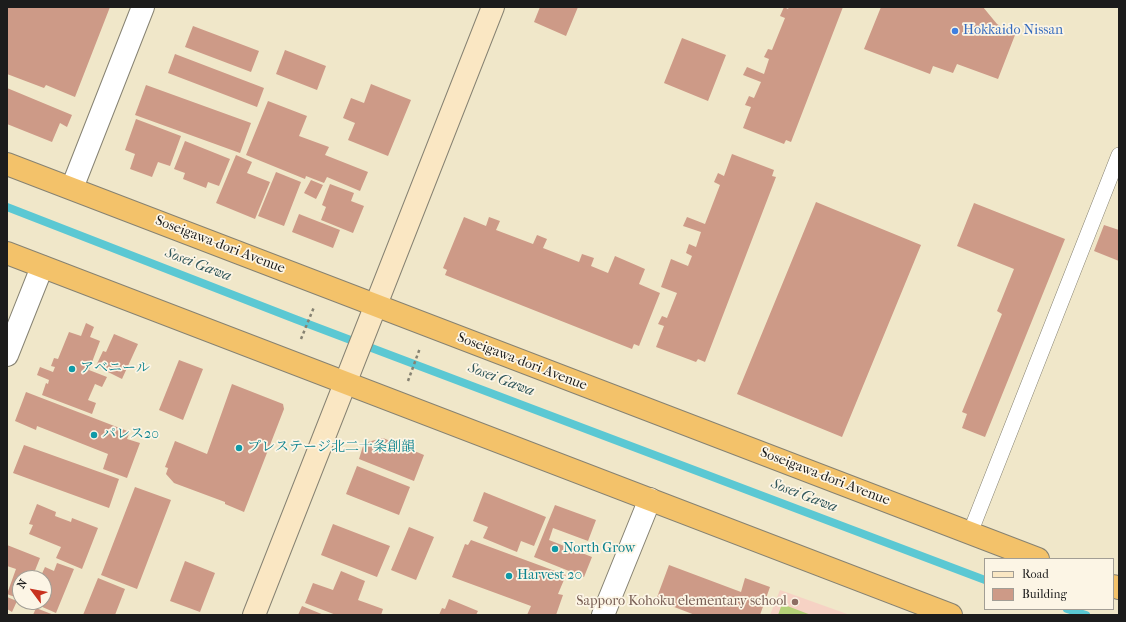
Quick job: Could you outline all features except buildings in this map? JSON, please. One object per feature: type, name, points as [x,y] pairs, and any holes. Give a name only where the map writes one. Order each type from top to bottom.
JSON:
[{"type":"highway","name":"Soseigawa-dori Avenue","points":[[7,164],[72,188],[372,313],[1035,558]]},
{"type":"highway","points":[[7,253],[650,498],[951,615]]},
{"type":"street","points":[[72,188],[143,7]]},
{"type":"street","points":[[254,615],[493,7]]},
{"type":"street","points":[[7,355],[42,267]]},
{"type":"street","points":[[603,615],[650,498]]},
{"type":"lane","points":[[970,533],[1119,155]]},
{"type":"path","points":[[301,340],[314,306]]},
{"type":"path","points":[[408,381],[422,344]]},
{"type":"shaded area","name":"Sapporo Kohoku elementary school","points":[[780,590],[850,615],[770,615]]},
{"type":"green space","points":[[782,604],[811,615],[778,615]]},
{"type":"waterway","name":"Sosei Gawa","points":[[7,207],[295,319],[984,580]]},
{"type":"waterway","name":"Sosei Gawa","points":[[1070,610],[1086,615]]},
{"type":"place","name":"Hokkaido Nissan","points":[[955,31]]},
{"type":"place","name":"アベニール","points":[[72,369]]},
{"type":"place","name":"パレス20","points":[[94,435]]},
{"type":"place","name":"プレステージ北二十条創韻","points":[[239,448]]},
{"type":"place","name":"North Grow","points":[[555,549]]},
{"type":"place","name":"Harvest 20","points":[[509,576]]},
{"type":"place","name":"Sapporo Kohoku elementary school","points":[[795,602]]}]
